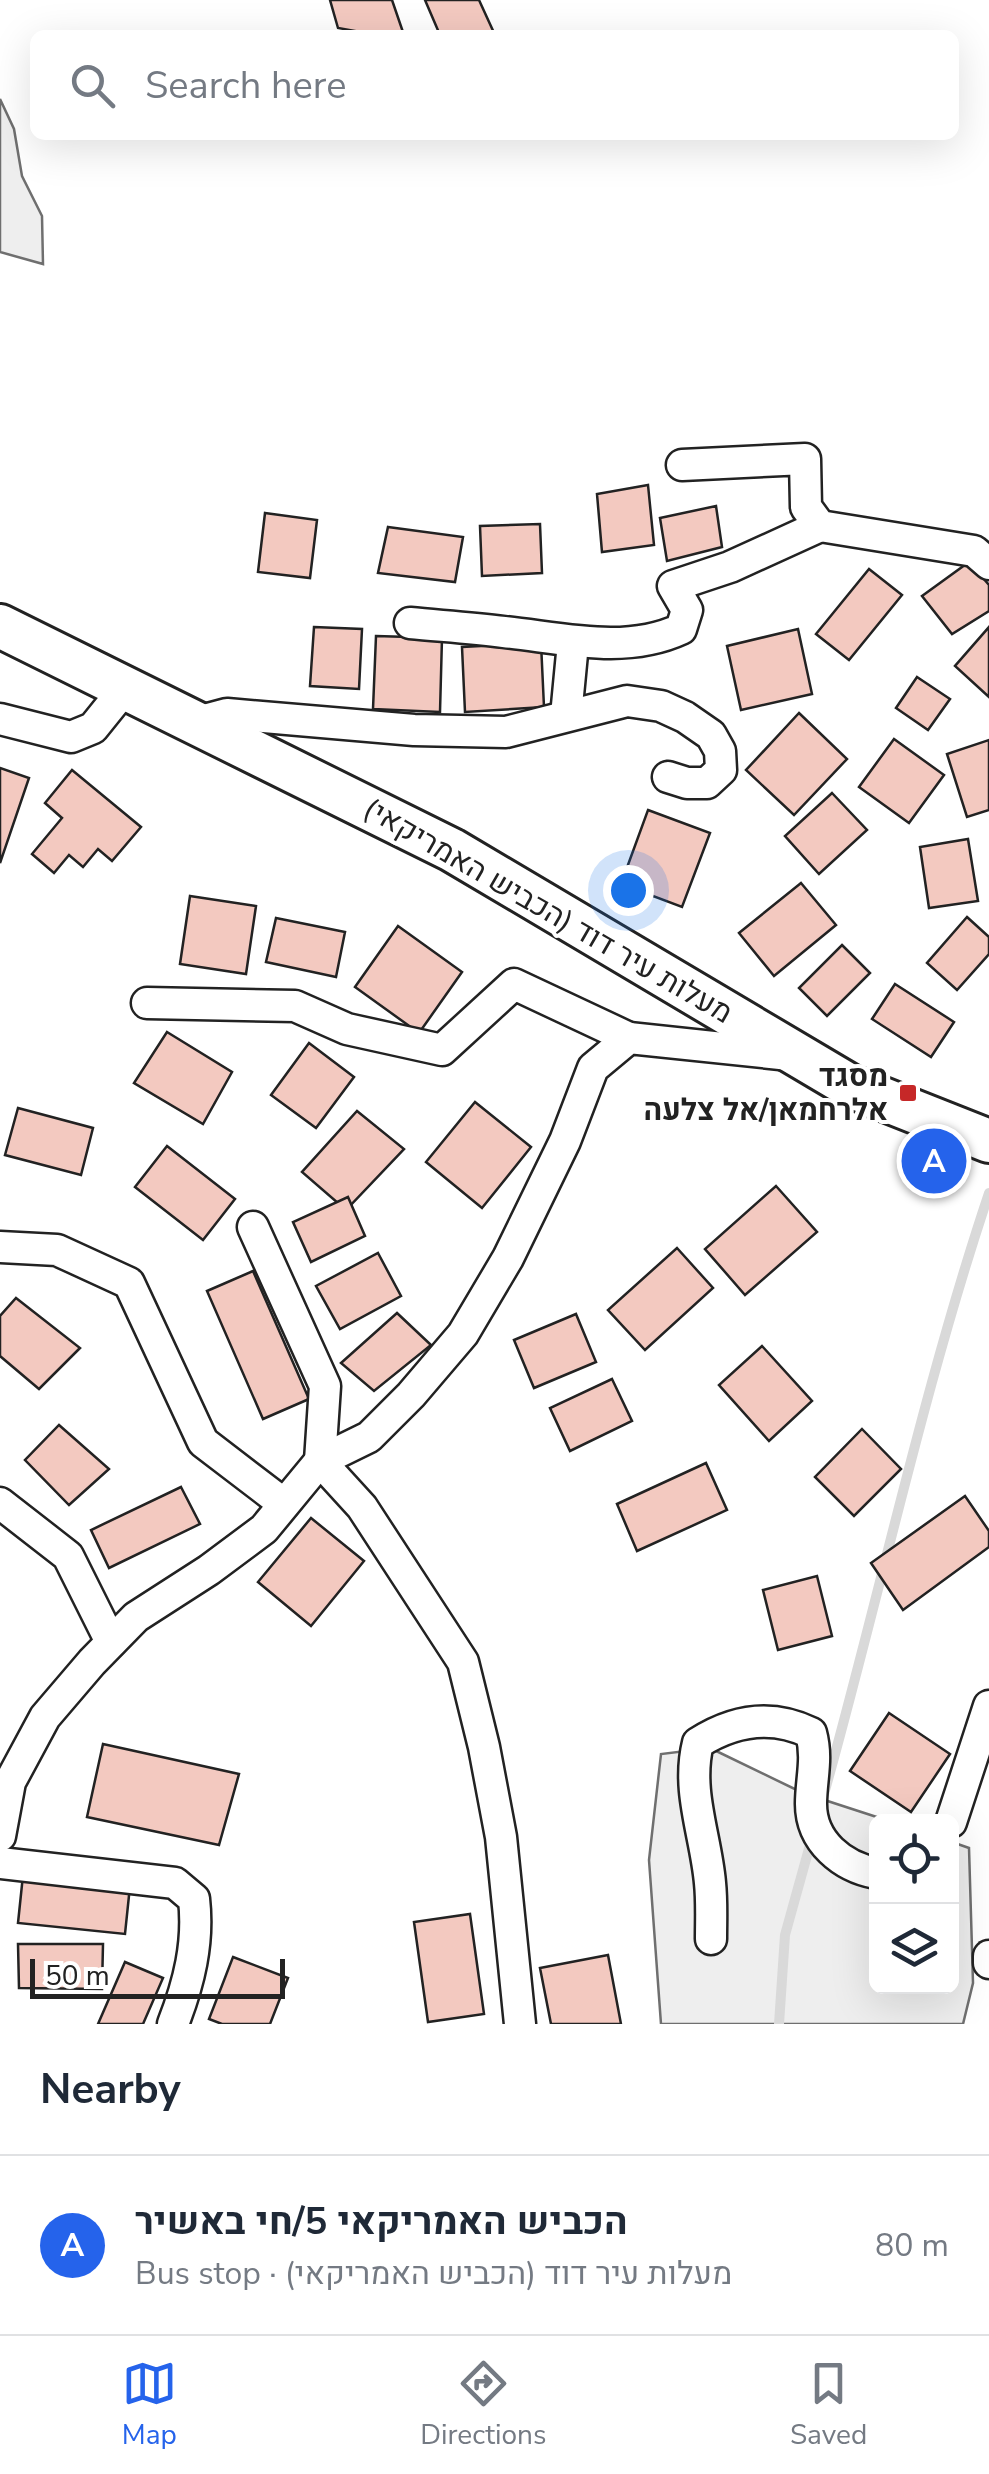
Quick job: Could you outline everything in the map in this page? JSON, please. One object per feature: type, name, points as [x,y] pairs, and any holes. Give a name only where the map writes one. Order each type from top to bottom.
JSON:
[{"type":"main road","name":"מעלות עיר דוד (הכביש האמריקאי)","points":[[0,626],[452,850],[850,1086],[989,1141]]},
{"type":"street","points":[[682,465],[805,460],[806,508],[820,526]]},
{"type":"street","points":[[410,623],[573,643],[630,642],[667,636],[682,628],[687,610],[672,586],[730,567],[820,526],[974,551],[989,564]]},
{"type":"street","points":[[566,716],[573,643]]},
{"type":"street","points":[[0,719],[71,737],[93,728],[126,687]]},
{"type":"street","points":[[197,722],[228,714],[414,730],[506,732],[627,700],[660,706],[686,717],[711,735],[720,751],[721,770],[707,783],[687,783],[668,777]]},
{"type":"street","points":[[147,1003],[295,1006],[347,1029],[442,1050],[514,984],[628,1038],[795,1056]]},
{"type":"street","points":[[0,1836],[10,1782],[9,1764],[111,1642],[136,1617],[264,1529],[320,1461],[369,1437],[411,1396],[464,1334],[508,1258],[565,1140],[593,1068],[628,1038]]},
{"type":"street","points":[[253,1228],[324,1386],[320,1461],[362,1507],[463,1662],[501,1838],[520,2024]]},
{"type":"street","points":[[0,1247],[58,1250],[129,1283],[204,1442],[284,1504]]},
{"type":"street","points":[[0,1503],[68,1556],[111,1642]]},
{"type":"street","points":[[954,1814],[989,1706]]},
{"type":"street","points":[[711,1939],[710,1882],[696,1806],[693,1763],[698,1743],[718,1730],[757,1722],[788,1722],[811,1734],[817,1754],[811,1809],[825,1845],[840,1861],[869,1871]]},
{"type":"street","points":[[0,1863],[175,1883],[194,1898],[194,1960],[173,2024]]},
{"type":"shaded area","points":[[0,99],[14,129],[22,176],[42,216],[43,264],[0,252]]},
{"type":"shaded area","points":[[710,1748],[803,1793],[869,1814],[869,1994],[959,1994],[959,1844],[969,1848],[973,1983],[963,2024],[661,2024],[649,1860],[661,1754]]},
{"type":"building","points":[[330,0],[392,0],[402,30],[349,30],[338,28]]},
{"type":"building","points":[[425,0],[479,0],[493,30],[438,30]]},
{"type":"building","points":[[648,485],[654,545],[602,552],[597,494]]},
{"type":"building","points":[[716,506],[722,547],[667,561],[660,518]]},
{"type":"building","points":[[265,513],[317,520],[310,578],[258,572]]},
{"type":"building","points":[[540,524],[542,573],[482,576],[480,526]]},
{"type":"building","points":[[388,527],[463,537],[455,582],[378,573]]},
{"type":"building","points":[[969,562],[989,585],[989,611],[952,634],[922,596]]},
{"type":"building","points":[[869,569],[902,595],[849,660],[816,634]]},
{"type":"building","points":[[314,627],[362,629],[359,689],[310,686]]},
{"type":"building","points":[[989,627],[989,697],[955,666]]},
{"type":"building","points":[[798,629],[812,694],[741,710],[727,646]]},
{"type":"building","points":[[376,636],[442,638],[440,712],[373,709]]},
{"type":"building","points":[[541,643],[544,707],[465,712],[462,647]]},
{"type":"building","points":[[917,677],[950,699],[928,730],[896,708]]},
{"type":"building","points":[[799,713],[847,759],[794,815],[746,770]]},
{"type":"building","points":[[894,739],[944,775],[909,823],[859,787]]},
{"type":"building","points":[[989,740],[989,810],[967,817],[947,754]]},
{"type":"building","points":[[0,768],[29,778],[0,863]]},
{"type":"building","points":[[72,770],[141,827],[112,861],[98,849],[83,867],[69,855],[54,873],[32,854],[62,818],[45,803]]},
{"type":"building","points":[[832,793],[867,830],[819,874],[785,836]]},
{"type":"building","points":[[648,810],[710,833],[682,907],[621,884]]},
{"type":"building","points":[[968,839],[978,901],[929,908],[920,847]]},
{"type":"building","points":[[801,883],[836,925],[774,976],[739,933]]},
{"type":"building","points":[[190,896],[256,906],[246,974],[180,964]]},
{"type":"building","points":[[967,917],[989,937],[989,954],[957,990],[927,963]]},
{"type":"building","points":[[276,918],[345,932],[336,977],[266,962]]},
{"type":"building","points":[[398,926],[462,972],[419,1033],[355,987]]},
{"type":"building","points":[[842,945],[870,973],[827,1016],[799,988]]},
{"type":"building","points":[[895,984],[954,1022],[931,1057],[872,1019]]},
{"type":"building","points":[[167,1032],[232,1072],[203,1124],[134,1083]]},
{"type":"building","points":[[309,1043],[354,1077],[316,1128],[271,1095]]},
{"type":"building","points":[[475,1102],[531,1147],[482,1208],[426,1162]]},
{"type":"building","points":[[18,1108],[93,1128],[81,1175],[5,1155]]},
{"type":"building","points":[[357,1111],[404,1149],[346,1210],[302,1172]]},
{"type":"building","points":[[167,1146],[235,1199],[203,1240],[135,1187]]},
{"type":"building","points":[[776,1186],[817,1232],[745,1295],[705,1249]]},
{"type":"building","points":[[348,1197],[365,1236],[311,1262],[293,1222]]},
{"type":"building","points":[[677,1248],[713,1288],[645,1350],[608,1310]]},
{"type":"building","points":[[378,1253],[401,1296],[340,1329],[316,1286]]},
{"type":"building","points":[[253,1271],[309,1399],[263,1419],[207,1291]]},
{"type":"building","points":[[16,1298],[80,1348],[39,1389],[0,1356],[0,1316]]},
{"type":"building","points":[[397,1313],[431,1345],[374,1391],[341,1363]]},
{"type":"building","points":[[576,1314],[596,1362],[534,1388],[514,1340]]},
{"type":"building","points":[[762,1346],[812,1401],[769,1441],[719,1385]]},
{"type":"building","points":[[612,1379],[632,1421],[570,1451],[550,1408]]},
{"type":"building","points":[[59,1425],[109,1469],[69,1505],[25,1460]]},
{"type":"building","points":[[862,1429],[901,1469],[854,1516],[815,1477]]},
{"type":"building","points":[[706,1463],[727,1510],[637,1551],[617,1504]]},
{"type":"building","points":[[181,1487],[200,1524],[109,1568],[91,1530]]},
{"type":"building","points":[[965,1496],[989,1531],[989,1547],[903,1610],[871,1563]]},
{"type":"building","points":[[311,1518],[364,1561],[311,1626],[258,1582]]},
{"type":"building","points":[[817,1576],[832,1636],[778,1650],[763,1590]]},
{"type":"building","points":[[889,1713],[950,1754],[911,1812],[850,1771]]},
{"type":"building","points":[[103,1744],[239,1774],[219,1845],[87,1817]]},
{"type":"building","points":[[23,1875],[130,1886],[125,1934],[18,1923]]},
{"type":"building","points":[[470,1914],[484,2014],[428,2022],[414,1922]]},
{"type":"building","points":[[18,1944],[103,1944],[102,1989],[19,1988]]},
{"type":"building","points":[[608,1955],[621,2024],[551,2024],[540,1968]]},
{"type":"building","points":[[233,1957],[288,1978],[270,2024],[222,2024],[209,2019]]},
{"type":"building","points":[[125,1962],[163,1978],[143,2024],[98,2024]]},
{"type":"waterway","points":[[824,1794],[923,1417],[989,1193]]},
{"type":"waterway","points":[[779,2024],[785,1935],[813,1834]]},
{"type":"place","name":"מסגד אלרחמאן/אל צלעה","points":[[908,1093]]},
{"type":"place","name":"הכביש האמריקאי 5/חי באשיר","points":[[934,1161]]}]
